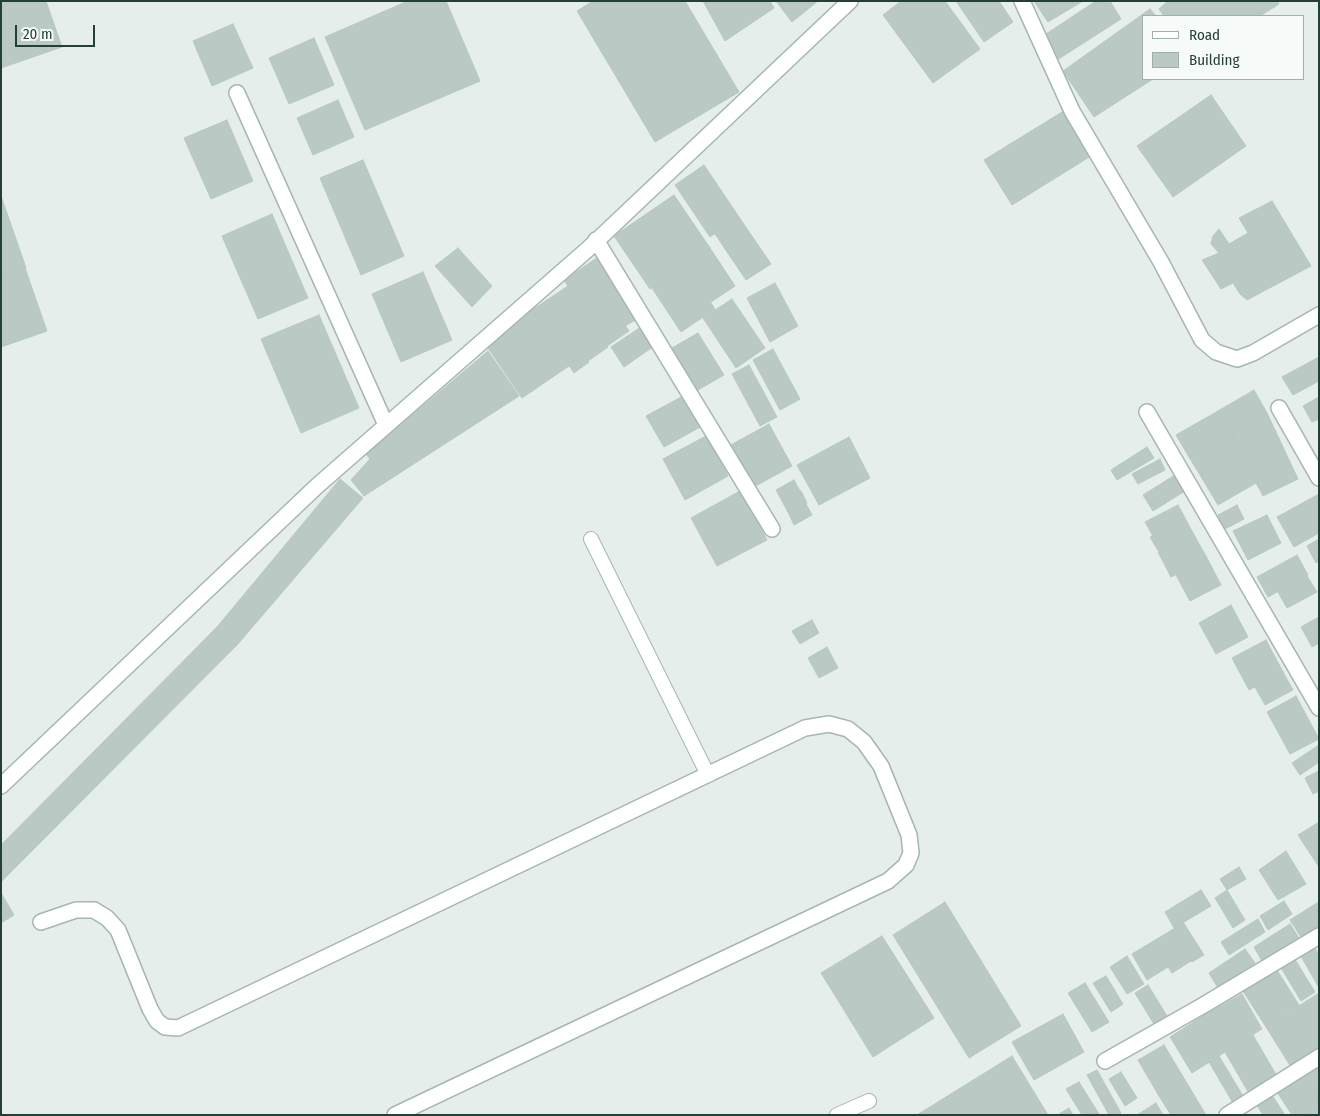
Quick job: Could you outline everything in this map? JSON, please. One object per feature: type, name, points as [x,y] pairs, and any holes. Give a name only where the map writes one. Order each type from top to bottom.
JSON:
[{"type":"street","points":[[1,786],[317,486],[596,240],[850,1]]},
{"type":"street","points":[[1022,1],[1072,110],[1161,262],[1202,340],[1216,352],[1237,359],[1252,353],[1319,315]]},
{"type":"street","points":[[237,93],[386,425]]},
{"type":"street","points":[[596,240],[772,529]]},
{"type":"street","points":[[1279,408],[1319,478]]},
{"type":"street","points":[[1147,412],[1319,708]]},
{"type":"street","points":[[41,922],[76,910],[94,910],[107,918],[118,930],[150,1009],[157,1021],[165,1027],[178,1028],[805,728],[829,724],[848,729],[864,742],[881,766],[909,835],[911,853],[906,865],[888,880],[395,1115]]},
{"type":"street","points":[[1105,1061],[1319,936]]},
{"type":"street","points":[[1227,1115],[1319,1057]]},
{"type":"lane","points":[[592,539],[708,775]]},
{"type":"lane","points":[[837,1115],[869,1101]]},
{"type":"building","points":[[1,1],[46,1],[62,47],[1,68]]},
{"type":"building","points":[[408,1],[446,1],[480,81],[365,130],[325,37]]},
{"type":"building","points":[[593,1],[685,1],[739,92],[655,142],[577,11]]},
{"type":"building","points":[[703,1],[770,1],[774,8],[725,41]]},
{"type":"building","points":[[776,1],[818,1],[792,22]]},
{"type":"building","points":[[901,1],[945,1],[980,49],[933,83],[883,15]]},
{"type":"building","points":[[956,1],[999,1],[1013,22],[984,42]]},
{"type":"building","points":[[1034,1],[1083,1],[1048,22]]},
{"type":"building","points":[[1096,1],[1110,1],[1121,19],[1057,60],[1043,36]]},
{"type":"building","points":[[1168,1],[1277,1],[1279,4],[1262,15],[1163,15],[1159,9]]},
{"type":"building","points":[[1150,9],[1155,15],[1142,15],[1142,80],[1151,80],[1094,117],[1063,71]]},
{"type":"building","points":[[233,24],[253,68],[212,86],[193,41]]},
{"type":"building","points":[[314,38],[334,85],[289,104],[269,58]]},
{"type":"building","points":[[1211,95],[1246,146],[1173,197],[1137,146]]},
{"type":"building","points":[[338,100],[354,137],[313,155],[297,118]]},
{"type":"building","points":[[1067,109],[1094,154],[1012,205],[984,160]]},
{"type":"building","points":[[227,120],[253,181],[211,199],[184,138]]},
{"type":"building","points":[[363,160],[404,256],[361,275],[320,178]]},
{"type":"building","points":[[704,165],[739,217],[710,237],[675,185]]},
{"type":"building","points":[[674,195],[710,248],[650,289],[614,236]]},
{"type":"building","points":[[1,196],[26,268],[1,276]]},
{"type":"building","points":[[1272,201],[1311,266],[1247,300],[1240,294],[1233,283],[1221,289],[1202,260],[1219,253],[1211,244],[1213,236],[1219,229],[1229,244],[1248,233],[1239,218]]},
{"type":"building","points":[[272,214],[308,298],[258,319],[222,236]]},
{"type":"building","points":[[739,217],[771,264],[746,280],[715,234]]},
{"type":"building","points":[[458,248],[492,286],[472,307],[435,266]]},
{"type":"building","points":[[710,248],[735,286],[711,302],[686,265]]},
{"type":"building","points":[[601,255],[639,318],[625,326],[585,266]]},
{"type":"building","points":[[686,265],[715,309],[681,332],[652,288]]},
{"type":"building","points":[[585,266],[629,331],[607,346],[564,280]]},
{"type":"building","points":[[25,268],[47,331],[1,347],[1,276]]},
{"type":"building","points":[[423,272],[452,340],[401,362],[372,294]]},
{"type":"building","points":[[775,283],[798,326],[770,342],[747,298]]},
{"type":"building","points":[[568,286],[608,347],[588,361],[547,300]]},
{"type":"building","points":[[732,299],[765,348],[736,368],[703,318]]},
{"type":"building","points":[[547,300],[589,362],[574,373],[532,310]]},
{"type":"building","points":[[532,310],[569,366],[522,398],[484,342]]},
{"type":"building","points":[[319,315],[359,408],[301,433],[261,339]]},
{"type":"building","points":[[644,325],[657,344],[624,367],[611,347]]},
{"type":"building","points":[[698,333],[724,375],[698,390],[672,348]]},
{"type":"building","points":[[773,349],[800,399],[780,410],[753,360]]},
{"type":"building","points":[[488,351],[519,396],[364,496],[351,480],[370,459],[366,454]]},
{"type":"building","points":[[1319,357],[1319,381],[1293,395],[1282,377]]},
{"type":"building","points":[[749,365],[777,417],[760,426],[732,374]]},
{"type":"building","points":[[1254,390],[1267,413],[1231,434],[1218,411]]},
{"type":"building","points":[[685,395],[702,426],[664,447],[646,416]]},
{"type":"building","points":[[1319,397],[1319,419],[1312,422],[1303,406]]},
{"type":"building","points":[[1218,411],[1231,434],[1189,457],[1176,435]]},
{"type":"building","points":[[1267,413],[1276,432],[1239,450],[1231,434]]},
{"type":"building","points":[[769,424],[792,466],[752,488],[729,446]]},
{"type":"building","points":[[1276,432],[1282,445],[1245,462],[1239,450]]},
{"type":"building","points":[[1231,434],[1239,450],[1200,475],[1189,457]]},
{"type":"building","points":[[706,436],[728,476],[685,500],[663,459]]},
{"type":"building","points":[[849,437],[870,478],[819,505],[797,465]]},
{"type":"building","points":[[1282,445],[1298,479],[1263,496],[1245,462]]},
{"type":"building","points":[[1147,447],[1154,458],[1117,480],[1111,470]]},
{"type":"building","points":[[1239,450],[1256,483],[1218,505],[1200,475]]},
{"type":"building","points":[[1160,459],[1165,470],[1138,484],[1132,474]]},
{"type":"building","points":[[1175,475],[1185,491],[1153,511],[1143,495]]},
{"type":"building","points":[[340,479],[363,498],[237,645],[2,881],[1,845],[217,627]]},
{"type":"building","points":[[794,480],[800,491],[782,501],[776,490]]},
{"type":"building","points":[[740,491],[767,540],[717,566],[691,518]]},
{"type":"building","points":[[801,491],[807,503],[789,514],[782,501]]},
{"type":"building","points":[[1319,494],[1319,533],[1294,547],[1277,517]]},
{"type":"building","points":[[806,504],[812,515],[794,525],[789,514]]},
{"type":"building","points":[[1178,505],[1185,518],[1153,536],[1145,522]]},
{"type":"building","points":[[1237,505],[1244,519],[1225,529],[1218,515]]},
{"type":"building","points":[[1267,515],[1281,543],[1248,560],[1233,531]]},
{"type":"building","points":[[1185,518],[1193,533],[1159,552],[1150,537]]},
{"type":"building","points":[[1193,533],[1207,558],[1171,577],[1158,552]]},
{"type":"building","points":[[1319,539],[1319,561],[1316,563],[1307,546]]},
{"type":"building","points":[[1297,555],[1308,575],[1268,597],[1257,577]]},
{"type":"building","points":[[1207,558],[1221,585],[1190,601],[1176,575]]},
{"type":"building","points":[[1307,576],[1317,592],[1287,608],[1278,592]]},
{"type":"building","points":[[1231,605],[1248,637],[1216,654],[1199,623]]},
{"type":"building","points":[[1319,617],[1319,643],[1312,647],[1301,627]]},
{"type":"building","points":[[812,620],[819,633],[800,644],[792,631]]},
{"type":"building","points":[[1266,640],[1283,672],[1249,690],[1232,658]]},
{"type":"building","points":[[827,647],[838,668],[819,678],[808,658]]},
{"type":"building","points":[[1283,672],[1293,690],[1265,705],[1255,687]]},
{"type":"building","points":[[1296,696],[1319,739],[1290,754],[1267,712]]},
{"type":"building","points":[[1319,745],[1319,762],[1300,775],[1292,763]]},
{"type":"building","points":[[1319,771],[1319,791],[1313,794],[1305,778]]},
{"type":"building","points":[[1319,822],[1319,867],[1298,835]]},
{"type":"building","points":[[1286,851],[1306,884],[1278,900],[1259,870]]},
{"type":"building","points":[[1239,867],[1246,879],[1227,890],[1220,879]]},
{"type":"building","points":[[1201,890],[1211,906],[1174,928],[1165,912]]},
{"type":"building","points":[[1227,890],[1245,920],[1233,928],[1215,898]]},
{"type":"building","points":[[1,893],[14,915],[1,923]]},
{"type":"building","points":[[1284,901],[1292,914],[1268,930],[1260,916]]},
{"type":"building","points":[[945,902],[1021,1026],[969,1058],[893,935]]},
{"type":"building","points":[[1317,903],[1319,906],[1319,926],[1301,937],[1290,920]]},
{"type":"building","points":[[1258,919],[1265,932],[1229,955],[1221,942]]},
{"type":"building","points":[[1183,922],[1204,955],[1192,962],[1172,930]]},
{"type":"building","points":[[1290,924],[1299,938],[1262,961],[1254,947]]},
{"type":"building","points":[[1172,930],[1191,961],[1172,973],[1152,942]]},
{"type":"building","points":[[882,936],[934,1018],[873,1057],[821,973]]},
{"type":"building","points":[[1152,942],[1168,967],[1147,980],[1132,954]]},
{"type":"building","points":[[1312,943],[1319,955],[1318,986],[1298,951]]},
{"type":"building","points":[[1245,949],[1255,963],[1218,988],[1209,973]]},
{"type":"building","points":[[1127,956],[1144,984],[1127,994],[1110,967]]},
{"type":"building","points":[[1294,958],[1315,992],[1301,1001],[1280,966]]},
{"type":"building","points":[[1275,967],[1299,1005],[1280,1017],[1255,979]]},
{"type":"building","points":[[1106,976],[1123,1004],[1111,1012],[1093,983]]},
{"type":"building","points":[[1255,979],[1280,1017],[1266,1027],[1241,988]]},
{"type":"building","points":[[1085,983],[1109,1022],[1092,1032],[1068,993]]},
{"type":"building","points":[[1148,985],[1170,1021],[1157,1029],[1135,993]]},
{"type":"building","points":[[1319,993],[1319,1054],[1293,1070],[1266,1027]]},
{"type":"building","points":[[1242,994],[1262,1029],[1225,1052],[1203,1016]]},
{"type":"building","points":[[1063,1014],[1084,1052],[1034,1080],[1012,1042]]},
{"type":"building","points":[[1203,1016],[1225,1052],[1192,1073],[1170,1037]]},
{"type":"building","points":[[1253,1035],[1278,1078],[1263,1087],[1237,1044]]},
{"type":"building","points":[[1237,1044],[1263,1087],[1250,1095],[1225,1052]]},
{"type":"building","points":[[1164,1045],[1185,1080],[1159,1096],[1138,1060]]},
{"type":"building","points":[[1012,1056],[1048,1115],[917,1115]]},
{"type":"building","points":[[1219,1056],[1243,1096],[1233,1103],[1209,1062]]},
{"type":"building","points":[[1319,1063],[1319,1101],[1302,1074]]},
{"type":"building","points":[[1097,1070],[1121,1113],[1119,1115],[1109,1115],[1087,1075]]},
{"type":"building","points":[[1121,1072],[1137,1098],[1125,1106],[1109,1079]]},
{"type":"building","points":[[1302,1074],[1319,1101],[1319,1115],[1307,1115],[1287,1083]]},
{"type":"building","points":[[1185,1080],[1206,1115],[1171,1115],[1159,1096]]},
{"type":"building","points":[[1079,1082],[1099,1114],[1082,1115],[1066,1089]]},
{"type":"building","points":[[1288,1085],[1307,1115],[1292,1115],[1277,1092]]},
{"type":"building","points":[[1270,1092],[1285,1115],[1263,1115],[1255,1102]]},
{"type":"building","points":[[1156,1103],[1163,1115],[1137,1115]]},
{"type":"building","points":[[1069,1108],[1073,1115],[1059,1114]]}]
